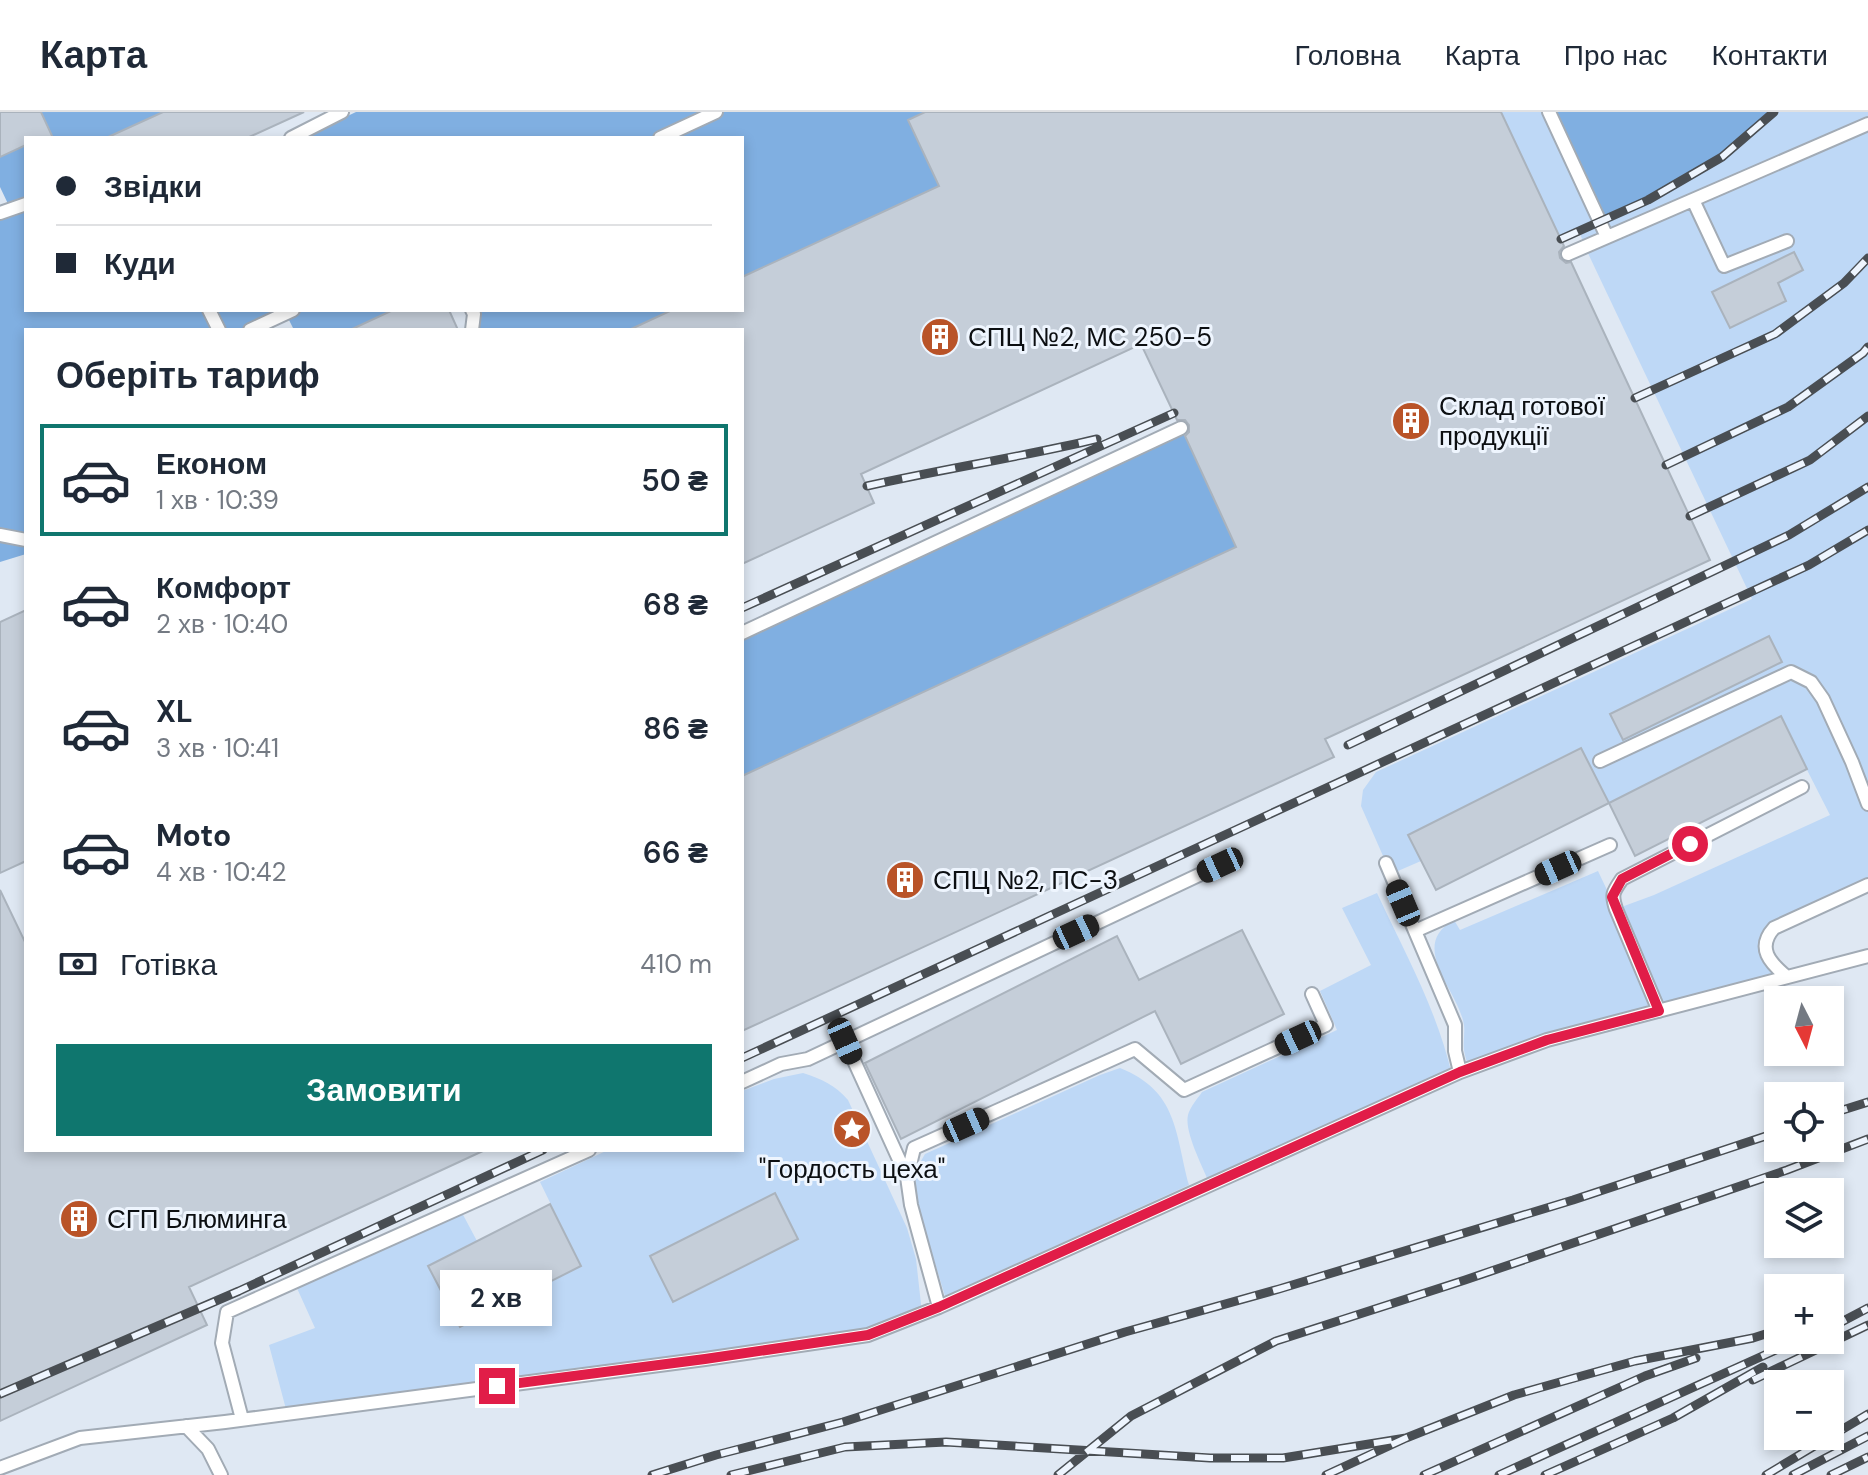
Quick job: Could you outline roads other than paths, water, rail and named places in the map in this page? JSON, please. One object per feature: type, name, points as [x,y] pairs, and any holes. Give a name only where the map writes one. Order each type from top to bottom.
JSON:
[{"type":"lane","points":[[295,136],[342,112]]},
{"type":"lane","points":[[664,136],[716,112]]},
{"type":"lane","points":[[1549,112],[1607,237]]},
{"type":"lane","points":[[1568,254],[1868,124]]},
{"type":"lane","points":[[1693,200],[1724,266],[1787,241]]},
{"type":"lane","points":[[0,213],[24,204]]},
{"type":"lane","points":[[254,328],[289,312]]},
{"type":"lane","points":[[744,632],[1181,428]]},
{"type":"lane","points":[[0,535],[24,540]]},
{"type":"lane","points":[[1600,761],[1791,672],[1811,682],[1823,699],[1868,804]]},
{"type":"lane","points":[[1659,1011],[1616,909],[1612,897],[1614,891],[1622,879],[1802,787]]},
{"type":"lane","points":[[1415,931],[1610,845]]},
{"type":"lane","points":[[1386,863],[1455,1025],[1455,1051],[1460,1072]]},
{"type":"lane","points":[[744,1081],[781,1064],[808,1059],[1220,865]]},
{"type":"lane","points":[[1787,977],[1770,962],[1766,952],[1767,936],[1774,928],[1868,885]]},
{"type":"lane","points":[[0,1468],[80,1438],[705,1359],[868,1335],[939,1307],[1460,1072],[1547,1040],[1868,956]]},
{"type":"lane","points":[[907,1177],[914,1148],[1135,1049],[1184,1090],[1199,1084],[1326,1025],[1312,994]]},
{"type":"lane","points":[[845,1041],[907,1177],[911,1205],[939,1307]]},
{"type":"lane","points":[[242,1419],[222,1343],[227,1312],[585,1152]]},
{"type":"lane","points":[[186,1426],[208,1449],[221,1475]]},
{"type":"railway","points":[[1561,239],[1648,200],[1722,157],[1774,112]]},
{"type":"railway","points":[[1635,398],[1775,334],[1844,283],[1868,258]]},
{"type":"railway","points":[[1666,465],[1788,407],[1868,347]]},
{"type":"railway","points":[[744,607],[1174,413]]},
{"type":"railway","points":[[1690,516],[1810,460],[1868,416]]},
{"type":"railway","points":[[867,486],[1097,439]]},
{"type":"railway","points":[[1348,745],[1789,535],[1868,487]]},
{"type":"railway","points":[[744,1057],[1809,565],[1868,530]]},
{"type":"railway","points":[[1844,1110],[1868,1102]]},
{"type":"railway","points":[[652,1475],[843,1422],[1125,1332],[1573,1200],[1764,1137]]},
{"type":"railway","points":[[1058,1475],[1131,1416],[1276,1341],[1465,1280],[1787,1170],[1868,1139]]},
{"type":"railway","points":[[0,1394],[239,1291],[539,1152]]},
{"type":"railway","points":[[1844,1321],[1868,1308]]},
{"type":"railway","points":[[1753,1380],[1868,1325]]},
{"type":"railway","points":[[1326,1475],[1406,1438],[1514,1395],[1635,1361],[1764,1334]]},
{"type":"railway","points":[[1499,1475],[1767,1354]]},
{"type":"railway","points":[[1424,1475],[1645,1376],[1696,1358]]},
{"type":"railway","points":[[1545,1475],[1673,1418],[1763,1367]]},
{"type":"railway","points":[[1766,1475],[1868,1414]]},
{"type":"railway","points":[[1793,1475],[1868,1436]]},
{"type":"railway","points":[[731,1475],[845,1447],[946,1442],[1210,1458],[1283,1458],[1406,1438]]},
{"type":"railway","points":[[1831,1475],[1868,1457]]},
{"type":"place","name":"СПЦ №2, МС 250-5","points":[[940,337]]},
{"type":"place","name":"Склад готової продукції","points":[[1411,421]]},
{"type":"place","name":"СПЦ №2, ПС-3","points":[[905,880]]},
{"type":"place","name":"\"Гордость цеха\"","points":[[852,1129]]},
{"type":"place","name":"СГП Блюминга","points":[[79,1219]]}]
